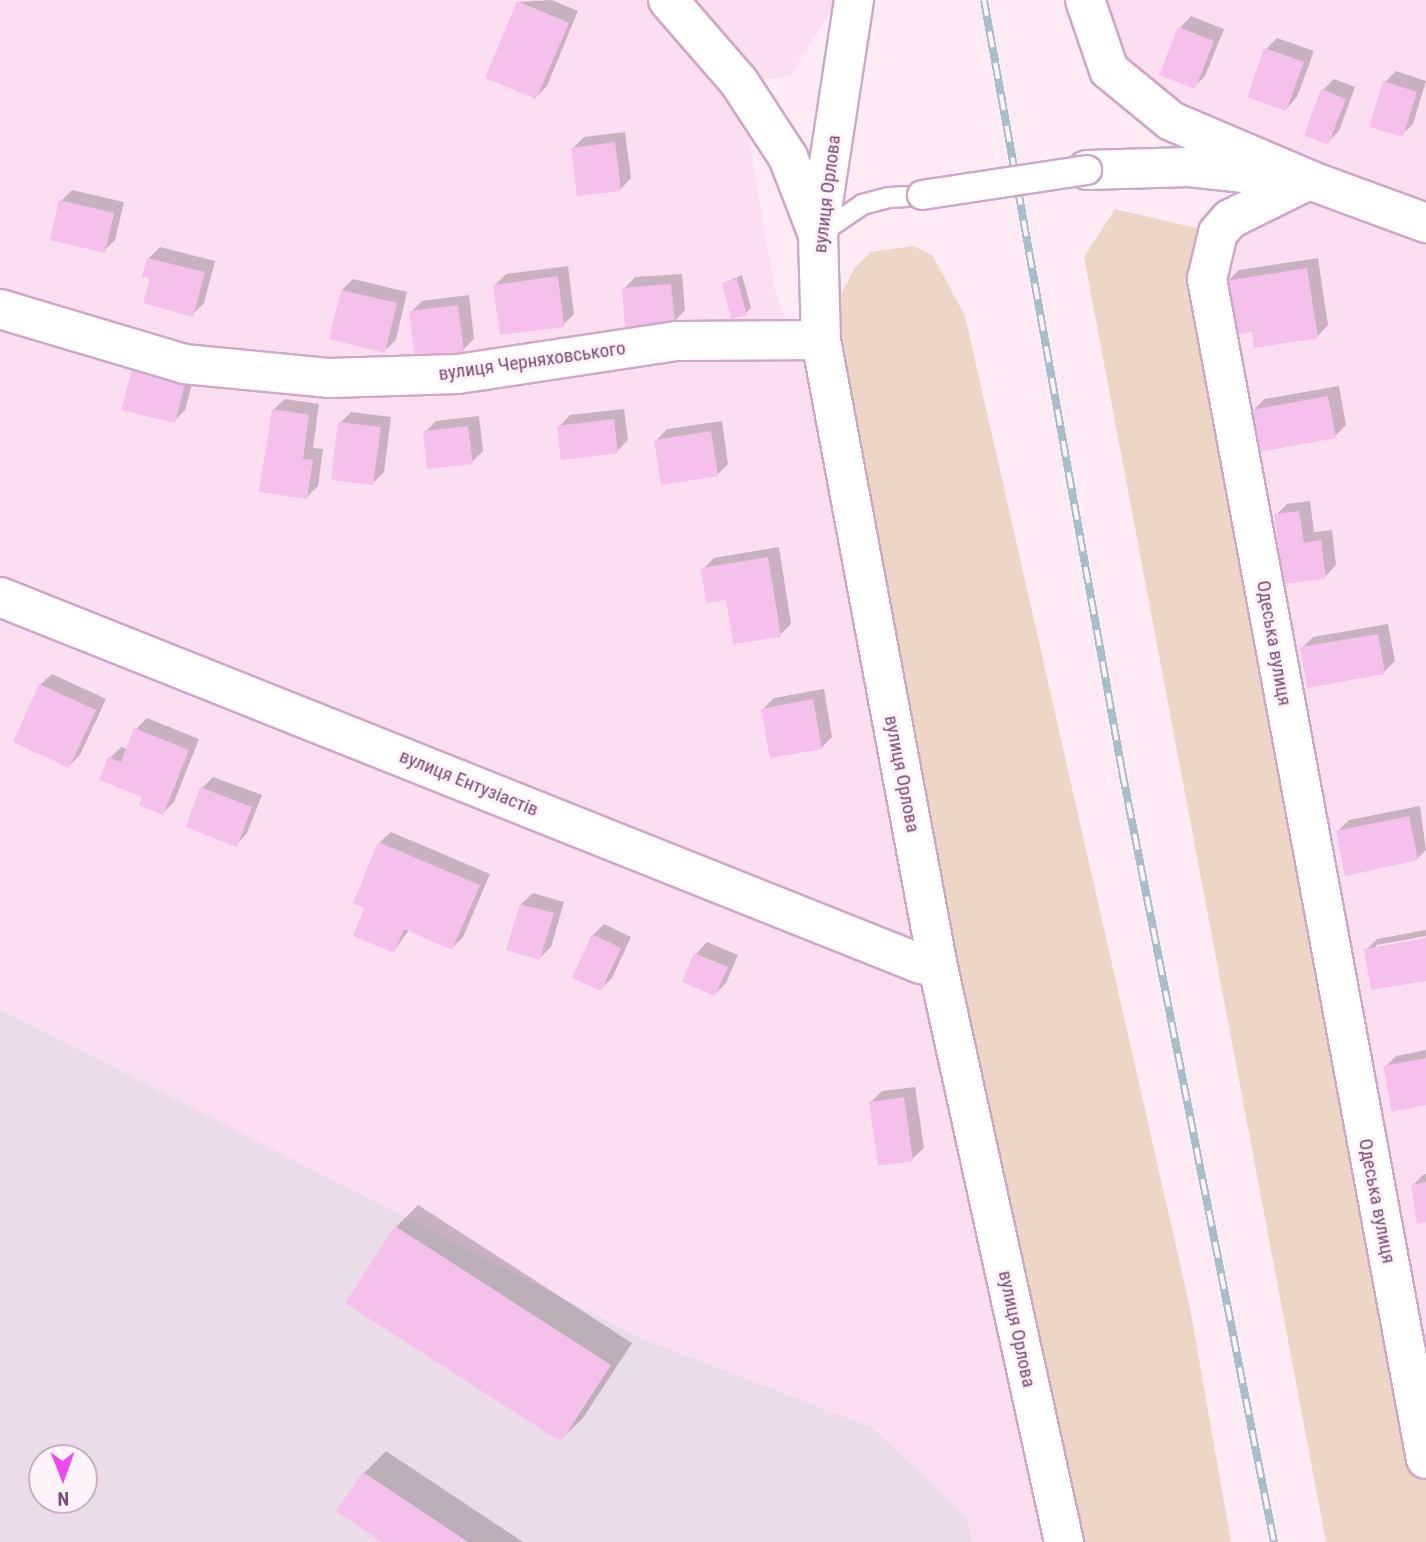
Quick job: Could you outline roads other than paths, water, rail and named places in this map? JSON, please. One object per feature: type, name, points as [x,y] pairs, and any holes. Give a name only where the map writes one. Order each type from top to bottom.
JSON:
[{"type":"street","points":[[668,0],[739,82],[788,157],[818,234]]},
{"type":"street","name":"вулиця Орлова","points":[[854,0],[818,234],[821,340],[938,967],[1063,1542]]},
{"type":"street","points":[[1085,0],[1109,70],[1171,121],[1309,180],[1426,223]]},
{"type":"street","points":[[922,195],[1087,170],[1189,167],[1309,180]]},
{"type":"street","name":"Одеська вулиця","points":[[1309,180],[1230,219],[1218,233],[1207,279],[1426,1459]]},
{"type":"street","name":"вулиця Черняховського","points":[[0,309],[184,365],[330,378],[458,374],[677,341],[821,340]]},
{"type":"street","name":"вулиця Ентузіастів","points":[[0,597],[921,964],[938,967]]},
{"type":"lane","points":[[818,234],[862,204],[922,195]]},
{"type":"railway","points":[[984,0],[1122,771],[1274,1542]]}]
